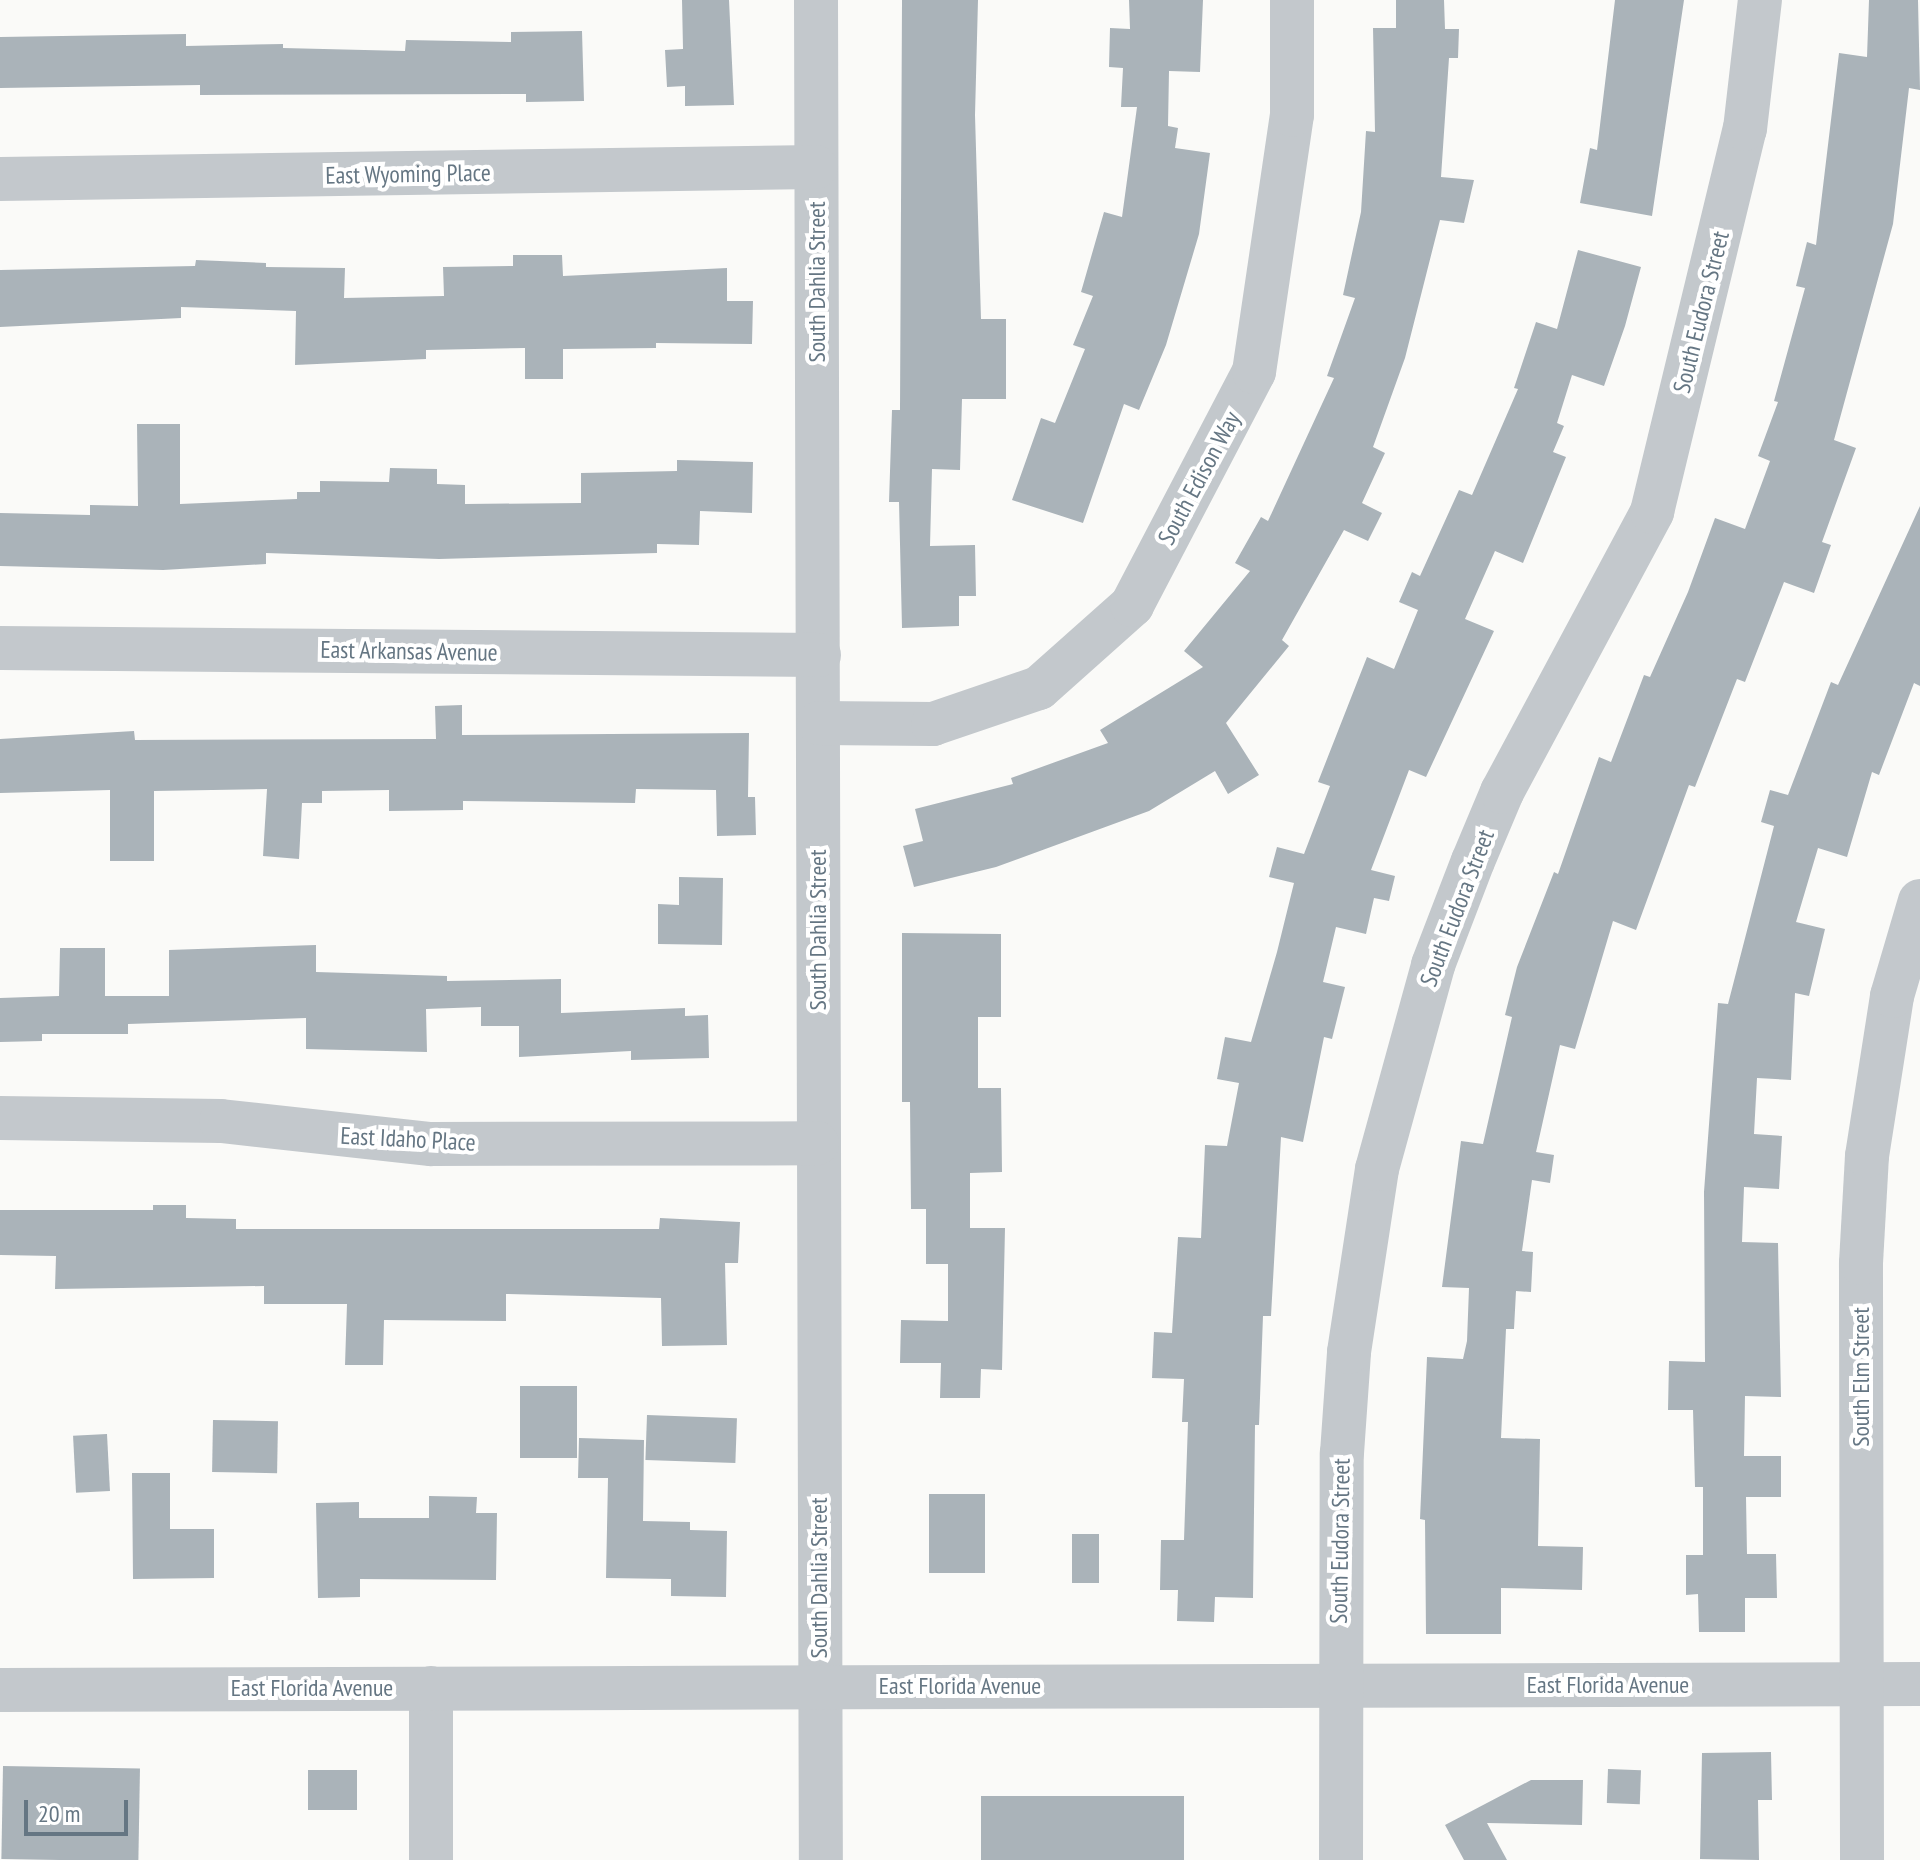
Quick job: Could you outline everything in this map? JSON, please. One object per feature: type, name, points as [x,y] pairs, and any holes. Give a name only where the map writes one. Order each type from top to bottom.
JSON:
[{"type":"street","name":"South Dahlia Street","points":[[816,0],[821,1860]]},
{"type":"street","name":"South Edison Way","points":[[819,723],[933,724],[1039,688],[1132,605],[1254,372],[1292,115],[1292,0]]},
{"type":"street","name":"South Eudora Street","points":[[1341,1860],[1338,1686],[1346,1395],[1377,1169],[1433,965],[1473,861],[1502,792],[1652,512],[1745,129],[1760,0]]},
{"type":"street","name":"East Wyoming Place","points":[[0,179],[816,167]]},
{"type":"street","name":"East Arkansas Avenue","points":[[0,648],[819,655]]},
{"type":"street","name":"South Elm Street","points":[[1862,1860],[1861,1263],[1867,1156],[1892,996],[1920,901]]},
{"type":"street","name":"East Idaho Place","points":[[0,1118],[190,1119],[431,1144],[817,1143]]},
{"type":"street","name":"East Florida Avenue","points":[[0,1690],[1920,1684]]},
{"type":"street","points":[[431,1688],[431,1860]]},
{"type":"building","points":[[682,0],[729,0],[734,105],[685,106],[685,86],[667,87],[665,50],[683,49]]},
{"type":"building","points":[[902,0],[978,0],[975,115],[981,319],[1006,319],[1006,399],[962,399],[960,470],[932,469],[930,546],[975,545],[976,596],[959,596],[959,626],[902,628],[899,502],[889,502],[892,410],[900,410]]},
{"type":"building","points":[[1129,0],[1203,0],[1200,72],[1169,71],[1168,126],[1178,128],[1175,148],[1210,153],[1199,234],[1166,345],[1139,410],[1124,404],[1083,523],[1012,500],[1041,418],[1055,423],[1085,349],[1073,345],[1093,296],[1081,292],[1104,212],[1122,217],[1137,107],[1121,107],[1123,68],[1109,67],[1110,28],[1130,29]]},
{"type":"building","points":[[1396,0],[1444,0],[1445,29],[1459,29],[1458,58],[1449,58],[1441,177],[1474,180],[1464,223],[1440,220],[1405,358],[1373,447],[1385,453],[1362,503],[1382,513],[1368,541],[1344,530],[1282,640],[1289,646],[1226,723],[1259,775],[1228,794],[1215,771],[1149,811],[996,867],[914,887],[903,846],[923,841],[915,809],[1013,784],[1011,778],[1108,743],[1100,730],[1203,667],[1184,651],[1250,571],[1235,563],[1261,517],[1268,521],[1334,378],[1327,376],[1355,298],[1343,295],[1361,212],[1366,131],[1375,132],[1373,28],[1396,28]]},
{"type":"building","points":[[1615,0],[1684,0],[1652,216],[1580,203],[1590,148],[1597,150]]},
{"type":"building","points":[[1869,0],[1918,0],[1920,90],[1909,88],[1893,224],[1834,440],[1856,448],[1822,542],[1831,545],[1814,593],[1784,582],[1745,682],[1737,679],[1695,787],[1689,785],[1636,930],[1613,921],[1575,1049],[1560,1045],[1536,1152],[1554,1155],[1550,1183],[1532,1180],[1522,1251],[1533,1252],[1531,1292],[1516,1291],[1514,1329],[1506,1329],[1501,1438],[1540,1439],[1538,1546],[1583,1547],[1582,1590],[1501,1588],[1501,1634],[1426,1634],[1425,1520],[1420,1519],[1427,1357],[1463,1359],[1467,1341],[1469,1288],[1442,1287],[1461,1141],[1483,1144],[1512,1017],[1505,1015],[1517,967],[1554,872],[1558,874],[1599,757],[1611,762],[1644,675],[1650,677],[1688,592],[1715,518],[1745,529],[1770,461],[1758,456],[1778,402],[1774,401],[1805,288],[1796,286],[1807,242],[1816,245],[1839,53],[1867,57]]},
{"type":"building","points":[[582,31],[584,101],[526,102],[526,94],[200,95],[200,85],[0,88],[0,37],[186,34],[186,46],[283,44],[283,48],[405,51],[406,40],[511,42],[511,32]]},
{"type":"building","points":[[1578,250],[1641,267],[1625,326],[1604,386],[1572,375],[1557,423],[1564,426],[1553,452],[1566,457],[1523,563],[1495,551],[1465,619],[1494,631],[1426,777],[1409,770],[1371,870],[1395,876],[1389,901],[1374,898],[1366,934],[1336,927],[1323,982],[1345,987],[1332,1039],[1324,1037],[1303,1142],[1281,1137],[1271,1316],[1263,1316],[1259,1425],[1255,1425],[1253,1598],[1215,1597],[1214,1622],[1177,1621],[1178,1590],[1160,1590],[1161,1540],[1184,1540],[1188,1422],[1182,1422],[1184,1379],[1152,1378],[1154,1332],[1172,1333],[1178,1237],[1201,1238],[1205,1145],[1227,1146],[1239,1083],[1217,1079],[1225,1037],[1251,1042],[1277,952],[1294,883],[1269,877],[1277,847],[1304,854],[1330,786],[1318,782],[1367,657],[1394,669],[1418,610],[1399,602],[1412,572],[1420,576],[1459,490],[1472,495],[1518,389],[1514,388],[1536,322],[1557,329]]},
{"type":"building","points":[[513,255],[562,255],[563,276],[727,268],[727,301],[753,301],[752,344],[656,343],[656,348],[563,349],[563,379],[525,379],[525,348],[426,350],[426,359],[295,365],[296,311],[181,307],[181,318],[0,327],[0,270],[195,266],[196,260],[266,263],[266,267],[345,268],[344,298],[444,296],[443,267],[513,266]]},
{"type":"building","points":[[137,424],[180,424],[180,504],[297,499],[297,492],[320,492],[320,481],[389,482],[390,468],[437,469],[437,484],[465,485],[465,504],[581,503],[581,473],[677,471],[677,460],[753,462],[752,513],[700,511],[699,545],[657,544],[657,553],[439,559],[266,553],[266,564],[163,570],[0,566],[0,513],[90,515],[90,505],[138,506]]},
{"type":"building","points":[[1920,506],[1920,686],[1914,683],[1879,775],[1872,772],[1847,857],[1818,848],[1796,922],[1825,929],[1809,996],[1795,993],[1791,1080],[1757,1078],[1754,1134],[1782,1136],[1779,1189],[1744,1187],[1742,1242],[1778,1243],[1781,1397],[1745,1396],[1744,1456],[1781,1456],[1781,1497],[1746,1497],[1747,1554],[1776,1554],[1777,1598],[1745,1598],[1745,1632],[1699,1632],[1698,1594],[1686,1595],[1686,1555],[1703,1555],[1703,1487],[1695,1487],[1693,1410],[1668,1410],[1669,1361],[1705,1362],[1704,1192],[1718,1003],[1728,1004],[1774,826],[1761,822],[1770,790],[1788,795],[1831,682],[1838,685]]},
{"type":"building","points":[[462,705],[462,735],[749,733],[748,797],[755,797],[756,835],[717,836],[716,790],[636,789],[635,803],[463,801],[463,810],[389,811],[389,790],[322,791],[322,803],[302,803],[299,859],[263,856],[267,789],[154,791],[154,861],[110,861],[110,790],[0,793],[0,739],[134,731],[135,740],[436,739],[435,706]]},
{"type":"building","points":[[679,877],[723,878],[722,945],[658,944],[658,904],[679,905]]},
{"type":"building","points":[[902,933],[1001,934],[1001,1017],[978,1017],[978,1088],[1001,1088],[1002,1172],[970,1173],[970,1228],[1005,1228],[1002,1370],[981,1369],[980,1398],[940,1398],[941,1363],[900,1363],[901,1320],[948,1321],[948,1264],[926,1264],[926,1209],[911,1209],[910,1102],[902,1102]]},
{"type":"building","points":[[316,945],[316,972],[447,976],[447,981],[561,979],[561,1013],[685,1008],[685,1016],[708,1015],[709,1058],[631,1060],[631,1051],[519,1057],[519,1026],[481,1026],[481,1007],[426,1009],[427,1052],[306,1049],[306,1018],[128,1024],[128,1034],[42,1034],[42,1041],[0,1042],[0,998],[59,996],[60,948],[105,948],[105,996],[169,996],[169,950]]},
{"type":"building","points":[[153,1205],[186,1205],[186,1218],[236,1219],[236,1229],[659,1229],[660,1218],[740,1222],[738,1263],[725,1263],[727,1345],[662,1346],[661,1298],[506,1294],[506,1321],[384,1320],[383,1365],[345,1365],[347,1304],[264,1304],[264,1286],[55,1289],[56,1256],[0,1255],[0,1210],[153,1210]]},
{"type":"building","points":[[520,1386],[577,1386],[577,1458],[520,1458]]},
{"type":"building","points":[[647,1415],[737,1418],[735,1463],[645,1460]]},
{"type":"building","points":[[213,1420],[278,1421],[277,1473],[212,1472]]},
{"type":"building","points":[[107,1434],[110,1491],[76,1493],[73,1436]]},
{"type":"building","points":[[579,1438],[644,1440],[643,1521],[690,1522],[690,1530],[727,1531],[726,1597],[671,1596],[671,1579],[606,1578],[608,1478],[578,1478]]},
{"type":"building","points":[[132,1473],[170,1473],[170,1529],[214,1529],[214,1578],[133,1579]]},
{"type":"building","points":[[929,1494],[985,1494],[985,1573],[929,1573]]},
{"type":"building","points":[[429,1496],[477,1497],[476,1513],[497,1513],[496,1580],[360,1579],[360,1597],[318,1598],[316,1503],[359,1502],[359,1518],[429,1518]]},
{"type":"building","points":[[1072,1534],[1099,1534],[1099,1583],[1072,1583]]},
{"type":"building","points":[[1771,1752],[1772,1800],[1758,1800],[1759,1860],[1700,1859],[1702,1753]]},
{"type":"building","points":[[3,1766],[140,1768],[138,1860],[1,1859]]},
{"type":"building","points":[[1608,1769],[1641,1770],[1640,1804],[1607,1803]]},
{"type":"building","points":[[308,1770],[357,1770],[357,1810],[308,1810]]},
{"type":"building","points":[[1531,1780],[1583,1780],[1582,1825],[1487,1823],[1507,1860],[1464,1860],[1445,1825]]},
{"type":"building","points":[[981,1796],[1184,1796],[1184,1860],[981,1860]]}]
